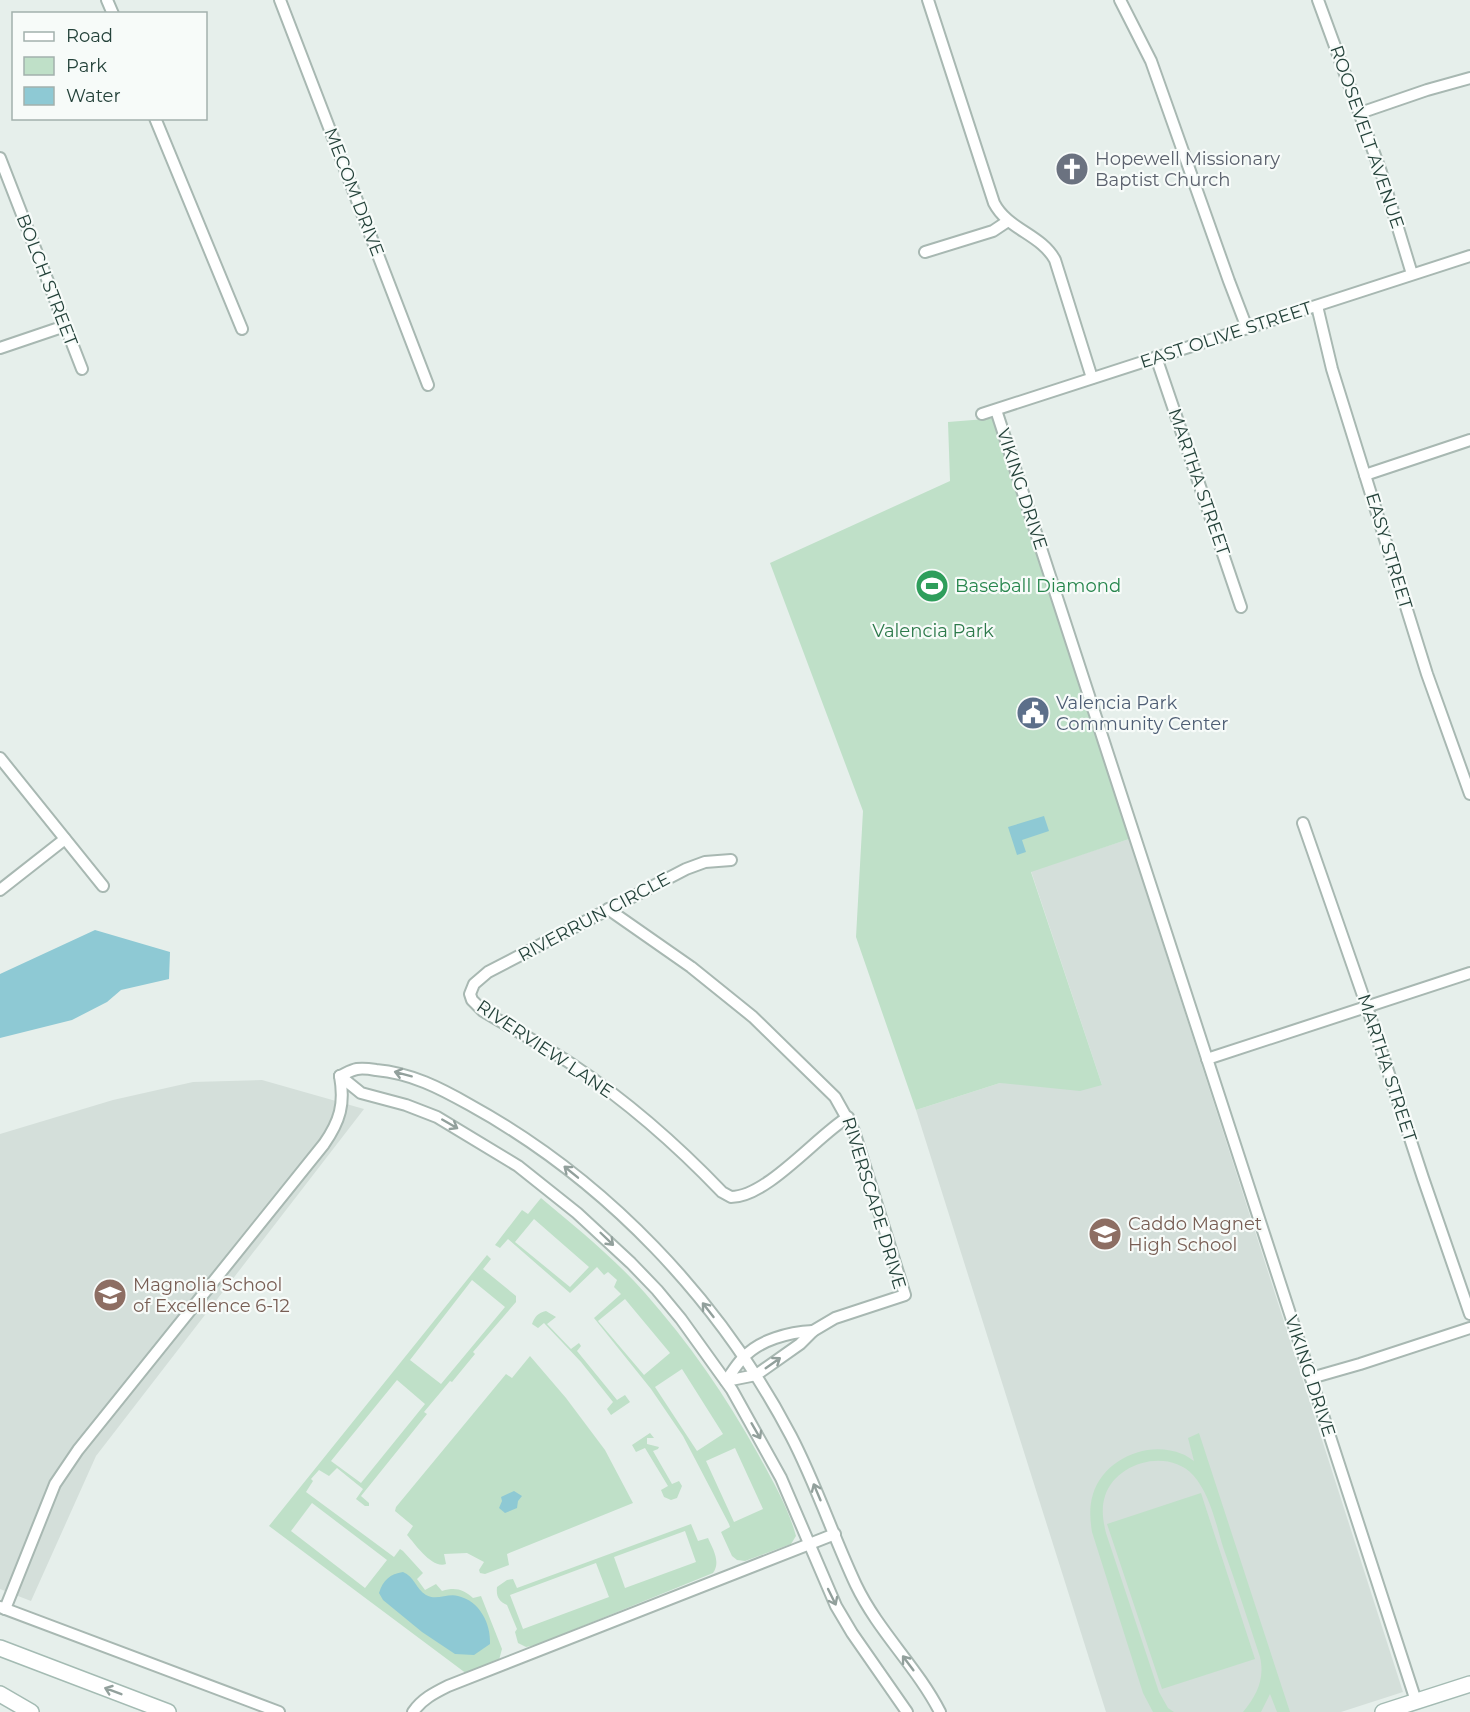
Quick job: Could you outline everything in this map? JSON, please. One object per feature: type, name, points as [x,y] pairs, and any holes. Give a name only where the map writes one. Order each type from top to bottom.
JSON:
[{"type":"main road","points":[[0,1648],[168,1712]]},
{"type":"main road","points":[[1383,1712],[1470,1684]]},
{"type":"main road","points":[[0,1694],[31,1712]]},
{"type":"street","name":"MECOM DRIVE","points":[[280,0],[428,385]]},
{"type":"street","points":[[928,0],[994,203],[1008,221],[1046,247],[1055,260],[1092,378]]},
{"type":"street","points":[[1120,0],[1151,61],[1247,328]]},
{"type":"street","name":"ROOSEVELT AVENUE","points":[[1318,0],[1381,172],[1412,274]]},
{"type":"street","points":[[1360,113],[1470,78]]},
{"type":"street","points":[[157,120],[242,329]]},
{"type":"street","name":"BOLCH STREET","points":[[0,158],[82,369]]},
{"type":"street","points":[[925,252],[993,231],[1008,221]]},
{"type":"street","name":"EAST OLIVE STREET","points":[[982,414],[1470,256]]},
{"type":"street","name":"EASY STREET","points":[[1317,306],[1332,369],[1427,674],[1470,794]]},
{"type":"street","points":[[0,348],[65,326]]},
{"type":"street","name":"MARTHA STREET","points":[[1156,357],[1241,608]]},
{"type":"street","name":"VIKING DRIVE","points":[[996,410],[1416,1701]]},
{"type":"street","points":[[1365,475],[1470,440]]},
{"type":"street","points":[[0,758],[103,886]]},
{"type":"street","name":"MARTHA STREET","points":[[1303,823],[1470,1314]]},
{"type":"street","points":[[0,890],[65,839]]},
{"type":"street","name":"RIVERRUN CIRCLE","points":[[470,994],[474,984],[488,972],[695,864],[731,860]]},
{"type":"street","name":"RIVERSCAPE DRIVE","points":[[608,909],[691,967],[760,1023],[836,1096],[848,1117],[905,1294],[843,1315],[813,1331],[800,1344],[756,1375],[726,1381]]},
{"type":"street","points":[[1206,1055],[1367,1007],[1470,973]]},
{"type":"street","name":"RIVERVIEW LANE","points":[[470,994],[476,1005],[483,1011],[574,1065],[623,1101],[679,1148],[722,1192],[731,1197],[750,1191],[781,1173],[834,1126],[848,1117]]},
{"type":"street","points":[[340,1076],[358,1069],[409,1075],[448,1092],[489,1114],[535,1145],[594,1191],[652,1245],[699,1298],[756,1375],[792,1437],[857,1586],[873,1614],[916,1673],[940,1712]]},
{"type":"street","points":[[340,1076],[361,1093],[406,1105],[436,1117],[486,1145],[550,1191],[602,1234],[657,1290],[726,1381],[760,1437],[781,1478],[821,1575],[852,1633],[907,1712]]},
{"type":"street","points":[[279,1712],[2,1608],[55,1484],[78,1450],[324,1144],[332,1131],[341,1106],[343,1095],[340,1076]]},
{"type":"street","points":[[1311,1378],[1381,1358],[1470,1328]]},
{"type":"street","name":"RIVERSCAPE DRIVE","points":[[726,1381],[743,1357],[770,1340],[791,1333],[813,1331]]},
{"type":"street","points":[[413,1712],[431,1694],[448,1686],[835,1534]]},
{"type":"shaded area","name":"Caddo Magnet High School","points":[[1129,839],[1403,1692],[1341,1712],[1106,1712],[916,1110],[1000,1083],[1102,1085],[1031,871]]},
{"type":"shaded area","name":"Magnolia School of Excellence 6-12","points":[[262,1080],[364,1109],[96,1456],[31,1601],[0,1589],[0,1134],[113,1100],[193,1082]]},
{"type":"green space","name":"Valencia Park","points":[[998,418],[1135,837],[1031,872],[1102,1085],[1080,1091],[1000,1083],[916,1110],[856,937],[863,811],[770,563],[950,481],[948,422]]},
{"type":"green space","points":[[541,1198],[621,1268],[677,1331],[720,1391],[769,1474],[793,1525],[796,1536],[791,1544],[745,1561],[737,1560],[732,1556],[721,1532],[730,1527],[729,1524],[683,1436],[651,1389],[594,1318],[621,1294],[614,1287],[617,1280],[608,1272],[604,1275],[597,1267],[570,1293],[508,1239],[500,1248],[495,1245],[522,1210],[528,1214]],"holes":[[[534,1219],[589,1267],[570,1287],[515,1242]],[[625,1299],[670,1353],[644,1375],[598,1321]],[[682,1369],[723,1434],[697,1451],[655,1387]],[[735,1448],[763,1509],[734,1522],[706,1461]]]},
{"type":"green space","points":[[487,1255],[491,1259],[483,1269],[516,1296],[516,1302],[473,1352],[475,1354],[452,1382],[450,1381],[424,1412],[427,1414],[361,1496],[369,1503],[369,1506],[365,1506],[356,1499],[363,1489],[337,1468],[329,1476],[319,1470],[311,1479],[313,1481],[306,1492],[394,1557],[400,1549],[403,1551],[423,1573],[417,1579],[425,1590],[436,1584],[442,1591],[455,1589],[473,1598],[481,1596],[502,1649],[499,1660],[467,1674],[269,1526]],"holes":[[[472,1280],[505,1307],[441,1384],[410,1360]],[[397,1380],[425,1404],[361,1483],[331,1461]],[[312,1503],[387,1560],[365,1588],[291,1531]]]},
{"type":"green space","points":[[546,1311],[556,1317],[547,1324],[571,1349],[579,1343],[581,1346],[577,1351],[617,1400],[625,1395],[630,1402],[611,1415],[607,1409],[613,1402],[581,1362],[544,1323],[538,1328],[532,1324],[537,1315]]},
{"type":"green space","points":[[530,1356],[566,1398],[605,1450],[633,1503],[507,1554],[509,1565],[485,1574],[480,1573],[479,1570],[484,1562],[467,1553],[444,1554],[446,1564],[435,1563],[407,1535],[413,1526],[395,1511],[396,1507],[506,1374],[512,1378]]},
{"type":"green space","points":[[650,1433],[654,1438],[647,1438],[647,1444],[659,1447],[653,1451],[672,1484],[679,1481],[682,1486],[677,1498],[671,1500],[664,1497],[661,1490],[668,1486],[645,1448],[636,1452],[632,1445]]},
{"type":"green space","points":[[1199,1433],[1290,1712],[1277,1712],[1270,1694],[1261,1712],[1243,1712],[1261,1680],[1260,1657],[1204,1491],[1193,1475],[1170,1462],[1157,1461],[1131,1467],[1111,1484],[1103,1505],[1106,1533],[1159,1692],[1168,1708],[1174,1712],[1153,1712],[1143,1693],[1092,1532],[1090,1513],[1093,1494],[1107,1471],[1117,1462],[1142,1451],[1169,1450],[1194,1461],[1188,1438]]},
{"type":"green space","points":[[1201,1493],[1255,1659],[1162,1689],[1107,1524]]},
{"type":"green space","points":[[691,1524],[698,1541],[708,1538],[716,1560],[713,1573],[536,1645],[526,1647],[518,1643],[515,1632],[517,1629],[507,1605],[500,1600],[497,1593],[497,1587],[507,1580],[513,1579],[517,1588]],"holes":[[[685,1531],[696,1562],[625,1588],[614,1557]],[[596,1563],[609,1597],[523,1629],[510,1595]]]},
{"type":"water","points":[[1044,816],[1049,831],[1022,840],[1026,852],[1017,855],[1008,827]]},
{"type":"water","points":[[95,930],[170,952],[169,979],[121,990],[107,1002],[72,1020],[0,1038],[0,974]]},
{"type":"water","points":[[514,1491],[522,1496],[517,1508],[505,1513],[499,1508],[501,1497]]},
{"type":"water","points":[[403,1572],[410,1576],[430,1597],[454,1595],[472,1603],[483,1614],[489,1629],[490,1644],[474,1655],[455,1654],[422,1632],[383,1600],[379,1593],[385,1581],[394,1574]]},
{"type":"place","name":"Hopewell Missionary Baptist Church","points":[[1072,169]]},
{"type":"place","name":"Baseball Diamond","points":[[932,586]]},
{"type":"place","name":"Valencia Park Community Center","points":[[1033,713]]},
{"type":"place","name":"Caddo Magnet High School","points":[[1105,1234]]},
{"type":"place","name":"Magnolia School of Excellence 6-12","points":[[110,1295]]}]
